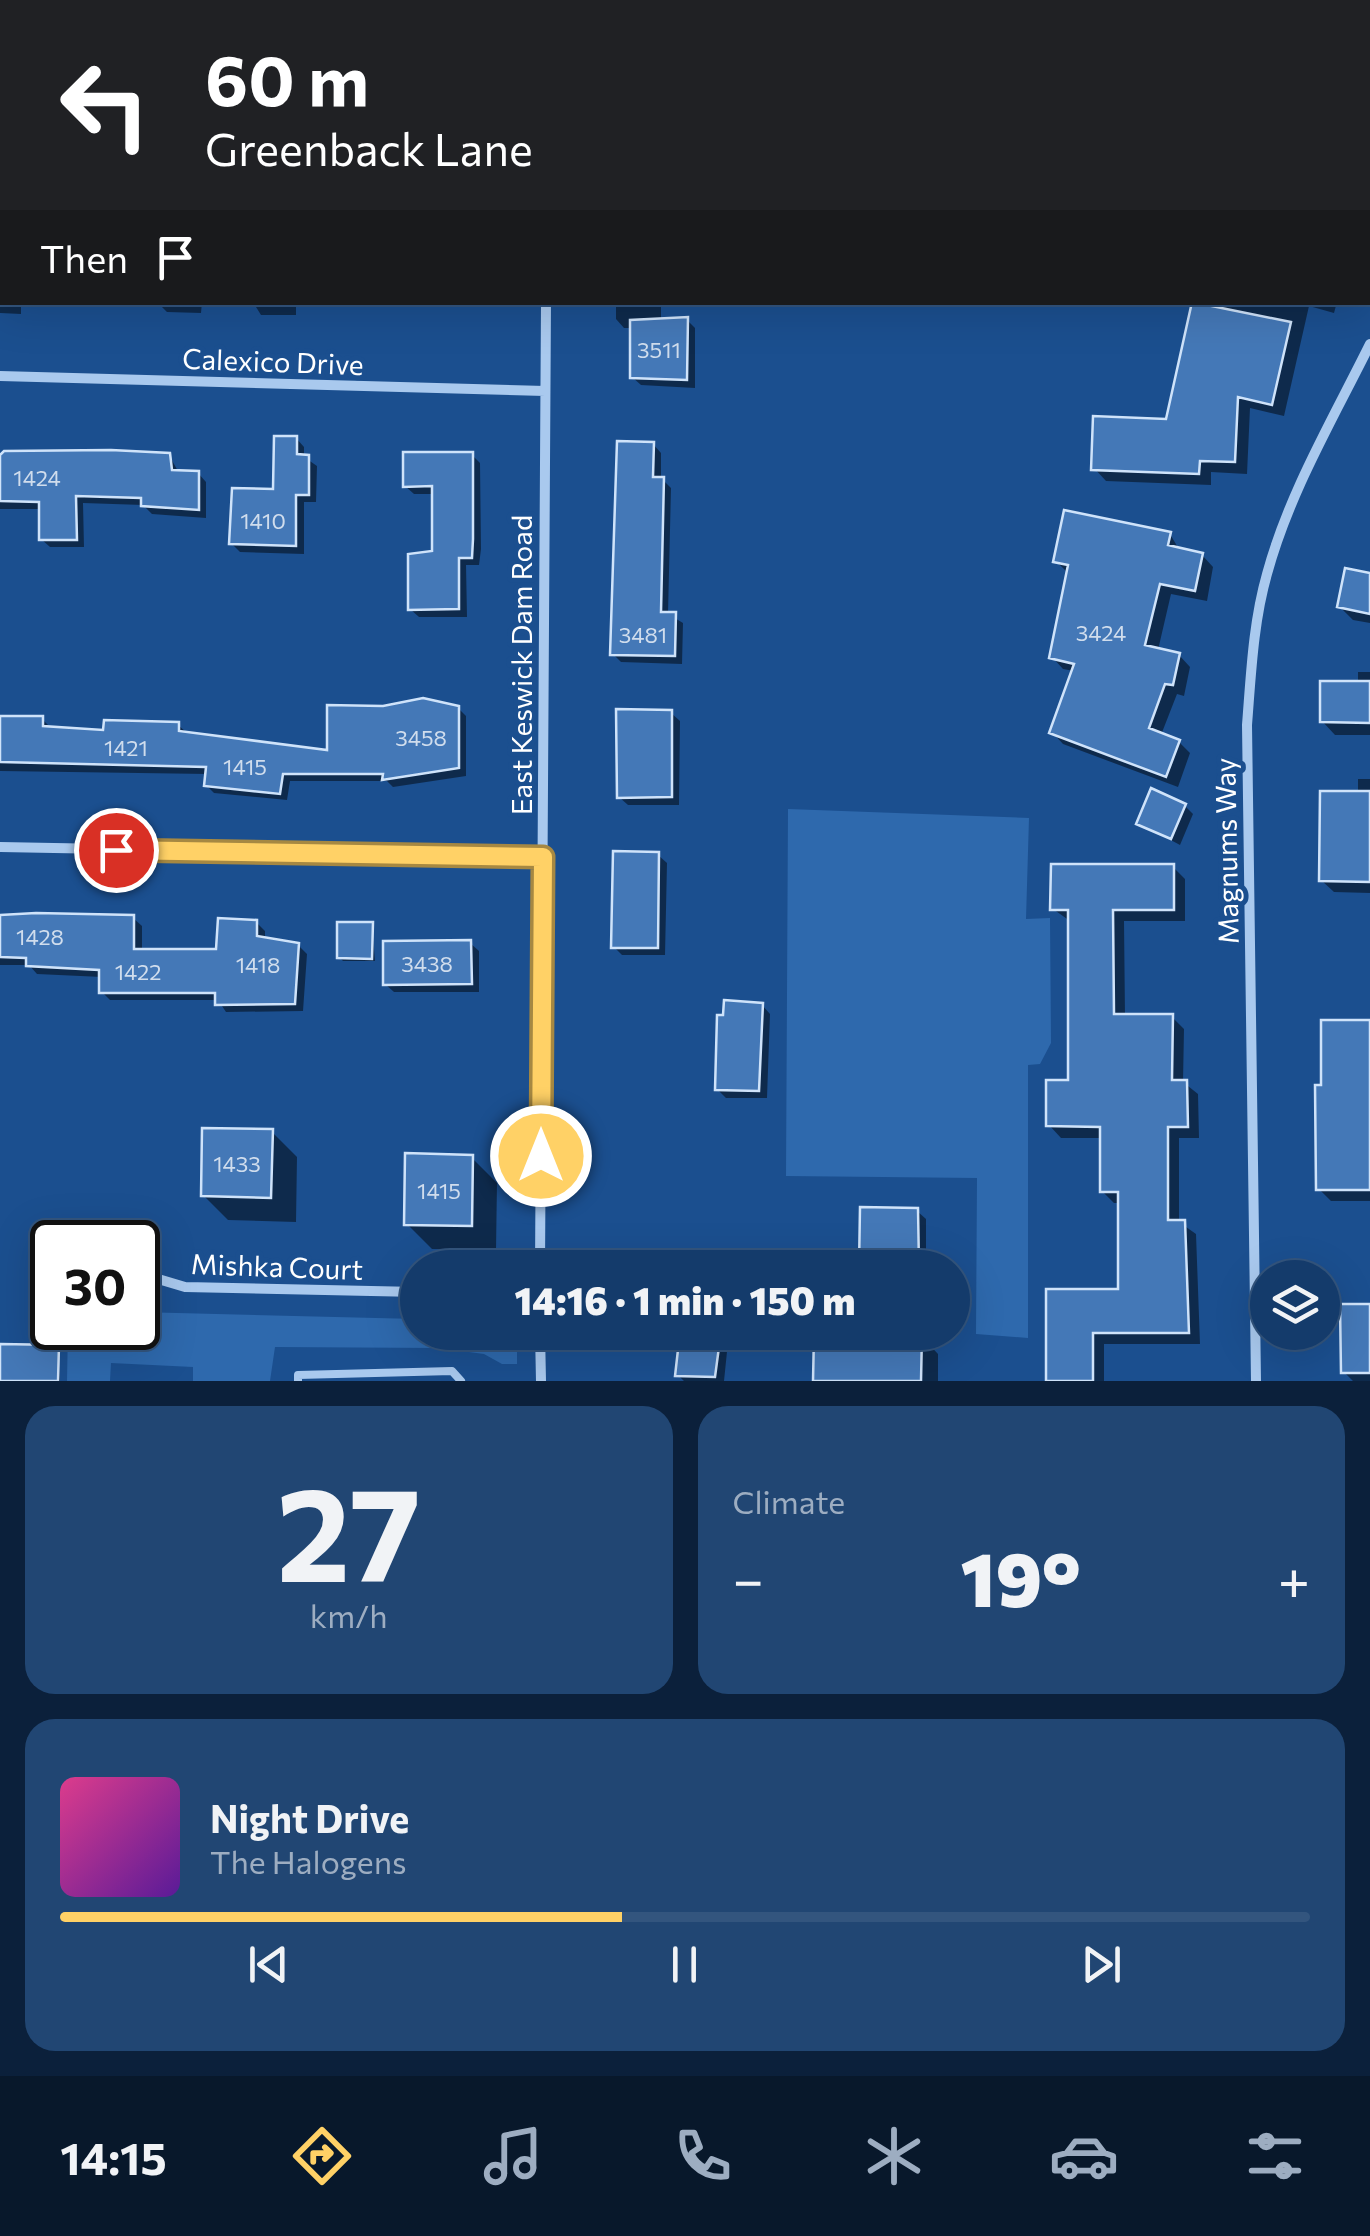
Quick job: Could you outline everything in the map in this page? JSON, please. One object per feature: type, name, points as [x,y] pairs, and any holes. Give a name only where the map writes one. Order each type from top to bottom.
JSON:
[{"type":"street","name":"East Keswick Dam Road","points":[[540,1250],[546,305]]},
{"type":"street","name":"Magnums Way","points":[[1256,1381],[1247,725],[1252,662],[1258,613],[1278,538],[1370,344]]},
{"type":"street","name":"Calexico Drive","points":[[0,376],[545,391]]},
{"type":"street","points":[[0,847],[543,857]]},
{"type":"street","name":"Mishka Court","points":[[160,1280],[185,1287],[400,1292]]},
{"type":"street","points":[[540,1350],[541,1381]]},
{"type":"lane","points":[[298,1381],[298,1376],[452,1371],[461,1381]]},
{"type":"shaded area","points":[[788,809],[1029,818],[1026,919],[1050,918],[1051,1043],[1040,1064],[1028,1065],[1028,1338],[976,1334],[977,1178],[786,1176]]},
{"type":"shaded area","points":[[160,1313],[400,1319],[400,1348],[275,1347],[270,1381],[193,1381],[193,1367],[111,1363],[110,1381],[67,1381],[68,1350],[160,1350]]},
{"type":"shaded area","points":[[454,1350],[517,1350],[517,1364],[502,1364],[484,1354]]},
{"type":"building","points":[[1191,305],[1291,322],[1272,405],[1238,397],[1235,462],[1200,461],[1199,474],[1091,470],[1093,416],[1166,419]]},
{"type":"building","points":[[688,317],[687,380],[630,378],[630,320]]},
{"type":"building","points":[[274,436],[297,436],[297,454],[309,455],[309,495],[296,495],[296,546],[229,544],[232,488],[273,489]]},
{"type":"building","points":[[617,441],[654,442],[653,477],[664,477],[661,612],[676,612],[675,656],[610,655]]},
{"type":"building","points":[[4,451],[170,453],[172,470],[199,471],[199,510],[141,506],[141,498],[76,496],[77,540],[39,540],[39,502],[0,501],[0,455]]},
{"type":"building","points":[[403,452],[473,452],[472,558],[459,558],[459,609],[408,610],[408,554],[432,551],[432,486],[403,487]]},
{"type":"building","points":[[1064,510],[1171,532],[1168,545],[1203,553],[1195,591],[1160,584],[1145,645],[1180,653],[1173,685],[1165,684],[1149,728],[1180,740],[1166,777],[1049,733],[1074,664],[1049,658],[1068,565],[1053,562]]},
{"type":"building","points":[[1345,568],[1370,573],[1370,614],[1337,607]]},
{"type":"building","points":[[1320,681],[1370,681],[1370,723],[1320,722]]},
{"type":"building","points":[[423,698],[459,706],[459,768],[382,780],[383,774],[283,774],[280,794],[204,786],[206,767],[0,762],[0,716],[43,716],[43,726],[103,730],[104,720],[179,722],[179,731],[327,750],[327,705],[383,706]]},
{"type":"building","points":[[616,709],[672,710],[672,797],[617,798]]},
{"type":"building","points":[[1151,788],[1186,804],[1171,839],[1136,824]]},
{"type":"building","points":[[1320,791],[1370,791],[1370,882],[1319,881]]},
{"type":"building","points":[[613,851],[659,852],[658,948],[611,948]]},
{"type":"building","points":[[1051,864],[1174,864],[1174,910],[1113,910],[1114,1014],[1173,1014],[1172,1080],[1187,1080],[1188,1127],[1168,1127],[1168,1220],[1185,1220],[1189,1333],[1093,1333],[1093,1381],[1046,1381],[1046,1289],[1118,1289],[1118,1192],[1100,1192],[1100,1127],[1046,1126],[1046,1080],[1068,1080],[1068,910],[1050,910]]},
{"type":"building","points":[[0,915],[134,915],[134,949],[216,949],[218,918],[257,920],[257,936],[299,943],[295,1004],[215,1005],[215,993],[99,993],[99,970],[26,966],[26,958],[0,957]]},
{"type":"building","points":[[337,922],[373,922],[372,959],[337,958]]},
{"type":"building","points":[[471,940],[472,984],[383,985],[383,941]]},
{"type":"building","points":[[724,1000],[763,1003],[759,1091],[715,1090],[717,1015],[723,1015]]},
{"type":"building","points":[[1321,1020],[1370,1020],[1370,1190],[1316,1190],[1315,1085],[1321,1085]]},
{"type":"building","points":[[202,1128],[273,1129],[271,1198],[201,1196]]},
{"type":"building","points":[[405,1153],[473,1155],[472,1226],[404,1225]]},
{"type":"building","points":[[860,1207],[918,1208],[919,1250],[859,1250]]},
{"type":"building","points":[[1340,1304],[1370,1304],[1370,1373],[1341,1373]]},
{"type":"building","points":[[0,1344],[59,1350],[58,1381],[0,1381]]},
{"type":"building","points":[[678,1350],[719,1350],[715,1377],[675,1376]]},
{"type":"building","points":[[814,1350],[922,1350],[921,1381],[813,1381]]},
{"type":"route","points":[[116,850],[543,857],[541,1156]]}]
